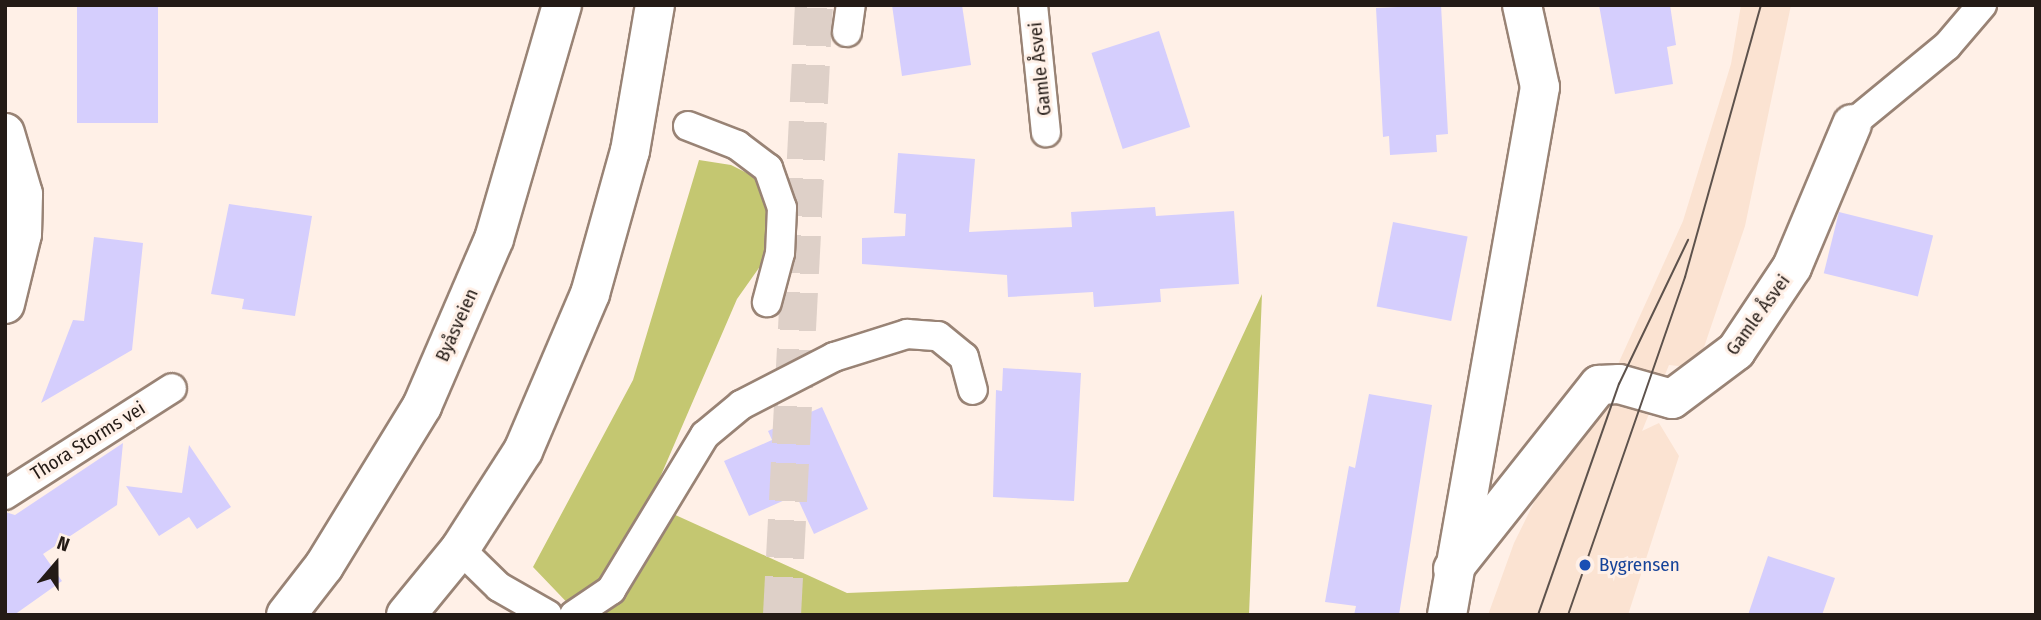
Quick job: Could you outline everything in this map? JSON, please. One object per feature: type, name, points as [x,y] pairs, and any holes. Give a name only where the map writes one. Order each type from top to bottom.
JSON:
[{"type":"street","name":"Byåsveien","points":[[286,615],[324,566],[422,406],[494,239],[562,5]]},
{"type":"street","points":[[406,615],[460,549],[523,450],[590,294],[630,150],[655,5]]},
{"type":"street","points":[[1447,615],[1452,569],[1540,87],[1522,5]]},
{"type":"street","name":"Gamle Åsvei","points":[[1452,569],[1600,385],[1619,384],[1672,399],[1736,351],[1792,267],[1852,124]]},
{"type":"street","points":[[5,133],[23,194],[22,234],[5,304]]},
{"type":"lane","name":"Gamle Åsvei","points":[[1033,5],[1046,132]]},
{"type":"lane","name":"Gamle Åsvei","points":[[1852,124],[1947,47],[1982,5]]},
{"type":"lane","points":[[688,126],[737,145],[768,168],[782,208],[780,253],[767,302]]},
{"type":"lane","points":[[574,615],[611,590],[705,435],[741,405],[834,357],[907,334],[938,336],[964,357],[973,390]]},
{"type":"lane","name":"Thora Storms vei","points":[[5,495],[61,454],[172,388]]},
{"type":"lane","points":[[460,549],[499,587],[548,615]]},
{"type":"shaded area","points":[[1741,5],[1791,5],[1745,226],[1697,368],[1669,365],[1642,431],[1659,423],[1679,456],[1628,615],[1488,615],[1514,543],[1549,472],[1589,428],[1683,221],[1731,64]]},
{"type":"green space","points":[[699,160],[731,165],[757,178],[766,205],[768,255],[737,299],[649,503],[847,593],[1128,582],[1262,294],[1249,615],[579,615],[533,567],[633,380]]},
{"type":"building","points":[[77,5],[158,5],[158,123],[77,123]]},
{"type":"building","points":[[892,5],[962,5],[971,65],[902,76]]},
{"type":"building","points":[[1441,5],[1448,134],[1436,135],[1437,152],[1390,155],[1389,136],[1383,137],[1376,8]]},
{"type":"building","points":[[1599,5],[1670,5],[1676,45],[1667,47],[1673,84],[1615,94]]},
{"type":"building","points":[[1159,31],[1190,127],[1123,149],[1091,53]]},
{"type":"building","points":[[898,153],[975,159],[969,232],[1072,227],[1071,212],[1155,207],[1156,216],[1234,211],[1239,284],[1160,289],[1161,302],[1094,307],[1093,292],[1008,297],[1007,275],[862,264],[862,238],[905,236],[906,214],[894,213]]},
{"type":"building","points":[[229,204],[312,216],[295,316],[242,309],[244,299],[211,294]]},
{"type":"building","points":[[1839,212],[1933,235],[1918,297],[1824,273]]},
{"type":"building","points":[[1393,222],[1468,237],[1451,321],[1377,306]]},
{"type":"building","points":[[94,237],[143,243],[132,350],[41,403],[73,320],[84,321]]},
{"type":"building","points":[[1003,368],[1081,373],[1074,501],[993,497],[996,390],[1002,391]]},
{"type":"building","points":[[1369,394],[1432,405],[1399,615],[1354,615],[1356,606],[1325,602],[1349,466],[1355,468]]},
{"type":"building","points":[[822,407],[868,509],[814,534],[796,495],[749,516],[724,461],[772,440],[768,431]]},
{"type":"building","points":[[123,443],[117,505],[43,554],[62,581],[14,615],[5,615],[5,512],[15,515]]},
{"type":"building","points":[[189,445],[231,507],[197,529],[189,517],[159,536],[126,486],[182,493]]},
{"type":"building","points":[[1768,556],[1835,578],[1822,615],[1748,615]]},
{"type":"tunnel","points":[[782,615],[814,5]]},
{"type":"tram line","points":[[1568,615],[1685,277],[1761,5]]},
{"type":"tram line","points":[[1538,615],[1619,384],[1688,240]]},
{"type":"place","name":"Bygrensen","points":[[1585,565]]}]
